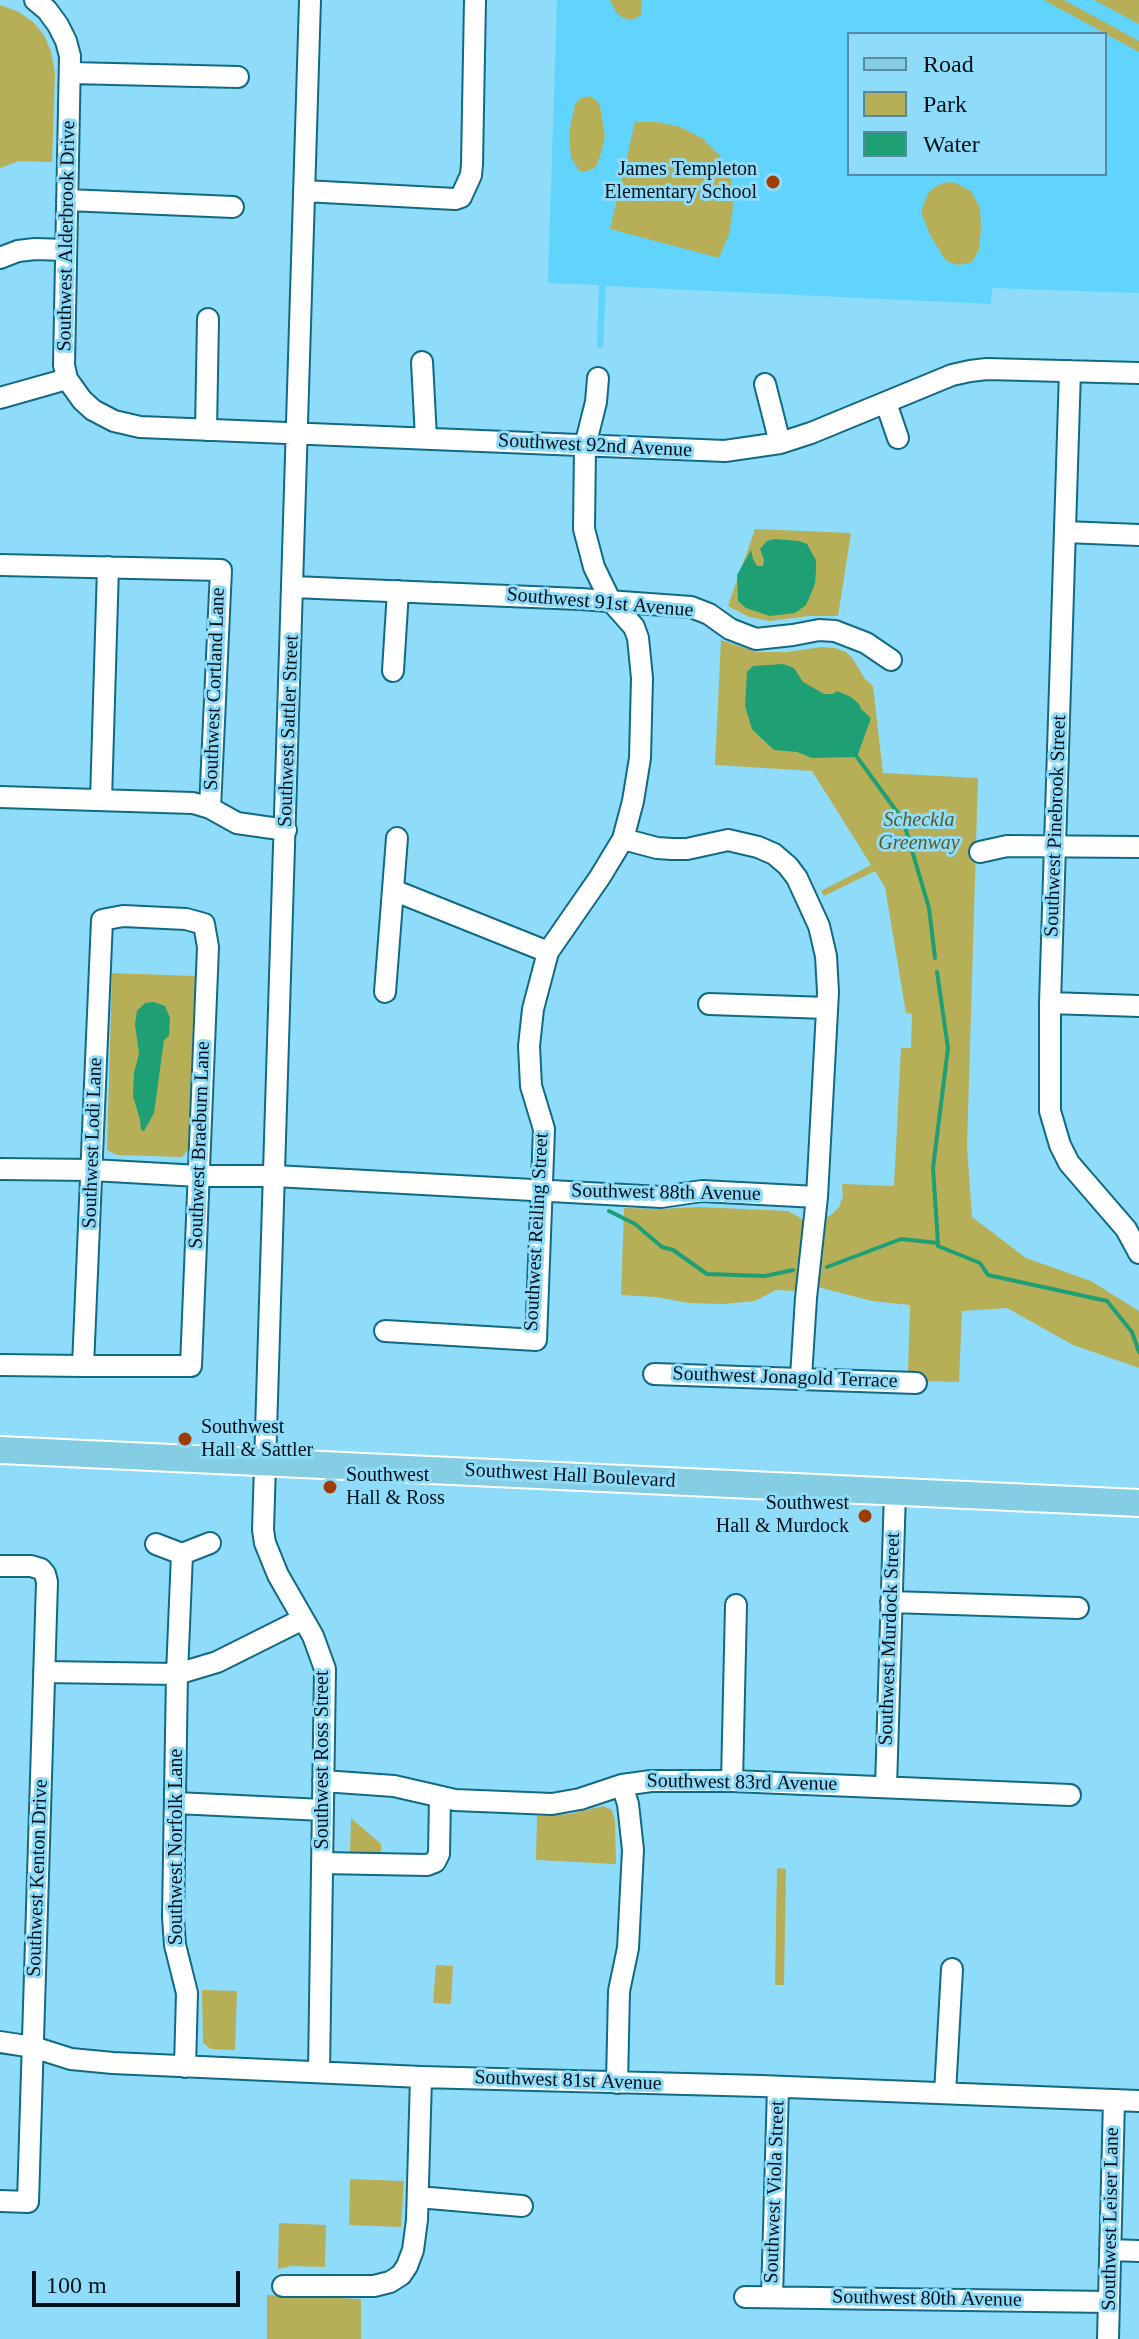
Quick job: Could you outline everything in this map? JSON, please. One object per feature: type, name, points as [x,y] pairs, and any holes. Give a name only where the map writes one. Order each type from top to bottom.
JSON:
[{"type":"main road","name":"Southwest Hall Boulevard","points":[[0,1450],[1139,1503]]},
{"type":"street","name":"Southwest Sattler Street","points":[[264,1462],[310,0]]},
{"type":"street","points":[[304,191],[461,197],[471,175],[475,0]]},
{"type":"street","name":"Southwest Alderbrook Drive","points":[[46,3],[66,41],[71,73],[63,347],[67,379],[93,410],[114,421],[140,427],[296,434]]},
{"type":"street","points":[[71,73],[238,77]]},
{"type":"street","points":[[67,200],[233,207]]},
{"type":"street","points":[[0,258],[27,250],[66,250]]},
{"type":"street","points":[[206,430],[208,319]]},
{"type":"street","points":[[422,362],[426,438]]},
{"type":"street","name":"Southwest 92nd Avenue","points":[[296,434],[744,450],[780,443],[952,375],[970,371],[1139,373]]},
{"type":"street","name":"Southwest Pinebrook Street","points":[[1070,371],[1050,1003],[1050,1111],[1054,1130],[1069,1163],[1132,1225],[1139,1253]]},
{"type":"street","name":"Southwest Reiling Street","points":[[385,1331],[536,1340],[544,1129],[531,1086],[529,1046],[533,1009],[548,952],[623,839],[640,758],[642,678],[638,638],[634,627],[610,600],[594,567],[584,529],[585,446],[596,402],[598,378]]},
{"type":"street","points":[[0,398],[67,379]]},
{"type":"street","points":[[765,384],[780,443]]},
{"type":"street","points":[[886,403],[898,438]]},
{"type":"street","points":[[1065,532],[1139,535]]},
{"type":"street","points":[[0,565],[108,567],[101,800]]},
{"type":"street","name":"Southwest Cortland Lane","points":[[108,567],[221,570],[210,808]]},
{"type":"street","name":"Southwest 91st Avenue","points":[[293,587],[610,600],[691,607],[709,614],[730,629],[756,639],[819,630],[835,631],[866,643],[891,660]]},
{"type":"street","points":[[393,671],[398,591]]},
{"type":"street","points":[[0,797],[193,803],[210,808],[237,823],[286,830]]},
{"type":"street","points":[[385,992],[397,838]]},
{"type":"street","points":[[623,839],[672,849],[728,840],[774,854],[797,878],[819,926],[827,968],[827,1008],[817,1197],[801,1377]]},
{"type":"street","points":[[980,852],[1007,846],[1139,847]]},
{"type":"street","points":[[393,890],[548,952]]},
{"type":"street","name":"Southwest Braeburn Lane","points":[[83,1366],[191,1366],[208,947],[204,924],[186,919],[123,916],[102,920]]},
{"type":"street","name":"Southwest Lodi Lane","points":[[83,1366],[102,920]]},
{"type":"street","points":[[1050,1003],[1139,1006]]},
{"type":"street","points":[[709,1004],[827,1008]]},
{"type":"street","name":"Southwest 88th Avenue","points":[[0,1169],[275,1176],[661,1197],[702,1191],[817,1197]]},
{"type":"street","points":[[0,1365],[83,1366]]},
{"type":"street","name":"Southwest Jonagold Terrace","points":[[654,1374],[916,1383]]},
{"type":"street","name":"Southwest Ross Street","points":[[264,1462],[265,1543],[278,1575],[313,1636],[325,1669],[319,2072]]},
{"type":"street","name":"Southwest Murdock Street","points":[[886,1787],[895,1491]]},
{"type":"street","points":[[156,1544],[182,1554],[210,1543]]},
{"type":"street","name":"Southwest Norfolk Lane","points":[[182,1554],[173,1917],[175,1945],[187,1993],[185,2067]]},
{"type":"street","name":"Southwest Kenton Drive","points":[[0,1566],[41,1569],[47,1582],[28,2202],[0,2201]]},
{"type":"street","points":[[891,1602],[1078,1608]]},
{"type":"street","points":[[732,1781],[736,1605]]},
{"type":"street","points":[[44,1672],[177,1674],[217,1662],[303,1619]]},
{"type":"street","name":"Southwest 83rd Avenue","points":[[323,1781],[394,1786],[455,1800],[567,1803],[622,1785],[651,1781],[732,1781],[1070,1795]]},
{"type":"street","points":[[617,2083],[619,1991],[628,1948],[633,1850],[622,1785]]},
{"type":"street","points":[[322,1863],[427,1865],[435,1862],[439,1854],[440,1797]]},
{"type":"street","points":[[176,1803],[323,1810]]},
{"type":"street","points":[[945,2093],[952,1969]]},
{"type":"street","name":"Southwest 81st Avenue","points":[[0,2042],[33,2047],[71,2059],[185,2067],[1139,2101]]},
{"type":"street","points":[[283,2286],[374,2286],[395,2279],[404,2271],[412,2256],[418,2197],[421,2077]]},
{"type":"street","name":"Southwest Viola Street","points":[[772,2297],[778,2087]]},
{"type":"street","name":"Southwest Leiser Lane","points":[[1108,2339],[1114,2100]]},
{"type":"street","points":[[418,2197],[522,2206]]},
{"type":"street","points":[[1110,2250],[1139,2251]]},
{"type":"street","name":"Southwest 80th Avenue","points":[[745,2297],[1109,2302]]},
{"type":"shaded area","name":"James Templeton Elementary School","points":[[557,0],[1139,0],[1139,293],[992,288],[991,304],[606,286],[603,348],[597,348],[599,285],[548,283]]},
{"type":"green space","points":[[610,0],[642,0],[641,15],[632,20],[623,18]]},
{"type":"green space","points":[[1044,0],[1064,0],[1139,41],[1139,52]]},
{"type":"green space","points":[[1094,0],[1139,0],[1139,24]]},
{"type":"green space","points":[[0,5],[19,12],[33,22],[44,35],[51,51],[55,74],[52,162],[19,161],[0,168]]},
{"type":"green space","points":[[590,96],[600,106],[605,136],[596,167],[585,172],[580,171],[571,158],[569,133],[575,104],[581,98]]},
{"type":"green space","points":[[635,122],[658,122],[680,127],[702,138],[720,156],[731,180],[733,208],[729,234],[719,258],[610,229]]},
{"type":"green space","points":[[947,182],[971,191],[980,208],[979,250],[972,262],[959,265],[944,258],[921,212],[928,193]]},
{"type":"green space","points":[[755,529],[851,533],[838,616],[770,621],[749,617],[728,606]]},
{"type":"green space","name":"Scheckla Greenway","points":[[721,640],[757,652],[822,647],[846,652],[873,686],[883,773],[978,778],[967,1147],[972,1217],[1026,1258],[1091,1281],[1139,1311],[1139,1368],[1073,1345],[1007,1308],[962,1311],[959,1382],[921,1381],[921,1372],[908,1371],[910,1305],[872,1301],[818,1287],[822,1220],[839,1207],[843,1196],[842,1184],[894,1186],[901,1048],[911,1048],[912,1014],[906,1013],[885,887],[875,871],[824,896],[821,891],[871,865],[812,771],[715,765]]},
{"type":"green space","points":[[112,973],[195,976],[188,1150],[182,1157],[117,1155],[107,1150]]},
{"type":"green space","points":[[624,1208],[788,1211],[804,1220],[798,1291],[776,1290],[755,1301],[723,1304],[621,1295]]},
{"type":"green space","points":[[603,1806],[612,1810],[615,1821],[616,1864],[536,1860],[537,1816],[570,1814]]},
{"type":"green space","points":[[351,1818],[381,1844],[381,1855],[350,1854]]},
{"type":"green space","points":[[777,1868],[786,1869],[784,1985],[775,1985]]},
{"type":"green space","points":[[436,1965],[453,1966],[451,2004],[433,2003]]},
{"type":"green space","points":[[202,1990],[237,1991],[235,2050],[211,2049],[203,2043]]},
{"type":"green space","points":[[350,2179],[404,2181],[401,2227],[349,2225]]},
{"type":"green space","points":[[279,2223],[326,2225],[325,2267],[292,2266],[278,2269]]},
{"type":"green space","points":[[267,2295],[361,2299],[361,2339],[267,2339]]},
{"type":"water","points":[[774,539],[807,544],[816,560],[816,570],[815,584],[806,605],[795,613],[770,616],[746,608],[738,601],[737,575],[751,550],[757,566],[763,566],[760,549],[767,541]]},
{"type":"water","points":[[783,664],[794,668],[803,682],[824,694],[837,691],[851,697],[871,718],[857,757],[812,758],[797,752],[774,750],[752,729],[745,706],[747,672],[753,666]]},
{"type":"water","points":[[145,1003],[165,1006],[170,1018],[169,1036],[164,1040],[154,1113],[144,1131],[141,1130],[133,1096],[139,1054],[135,1024],[137,1011]]},
{"type":"waterway","points":[[857,757],[903,820],[929,908],[935,958]]},
{"type":"waterway","points":[[937,972],[948,1048],[933,1168],[938,1243]]},
{"type":"waterway","points":[[609,1211],[635,1224],[662,1247],[673,1250],[707,1274],[765,1276],[793,1270]]},
{"type":"waterway","points":[[827,1267],[901,1239],[938,1243],[938,1246],[980,1263],[988,1275],[1107,1301],[1132,1332],[1139,1352]]},
{"type":"place","name":"James Templeton Elementary School","points":[[773,182]]},
{"type":"place","name":"Southwest Hall & Sattler","points":[[185,1439]]},
{"type":"place","name":"Southwest Hall & Ross","points":[[330,1487]]},
{"type":"place","name":"Southwest Hall & Murdock","points":[[865,1516]]}]
